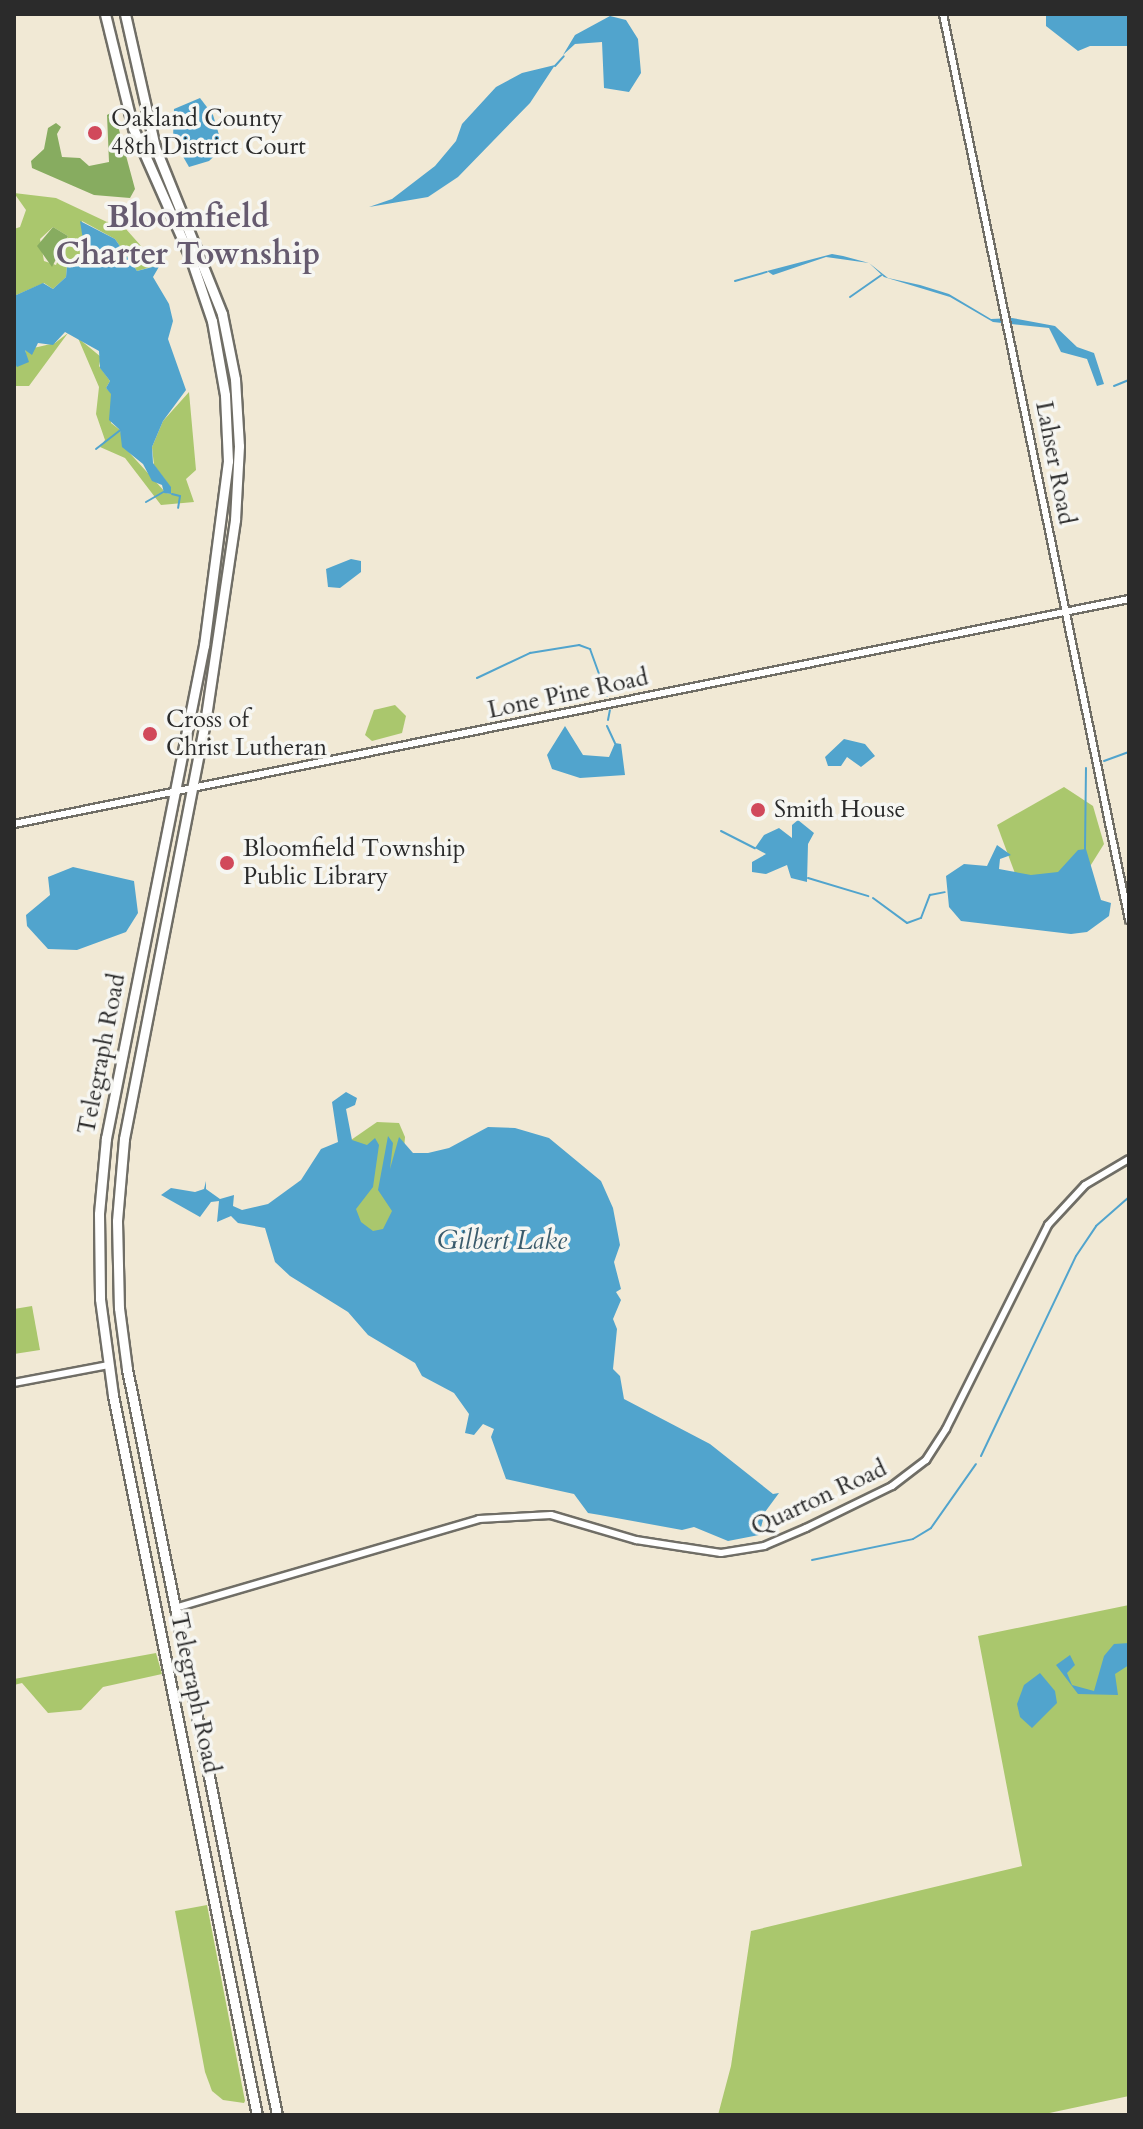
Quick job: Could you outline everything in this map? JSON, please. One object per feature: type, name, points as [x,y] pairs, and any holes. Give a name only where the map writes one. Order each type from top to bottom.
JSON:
[{"type":"highway","name":"Telegraph Road","points":[[105,14],[124,98],[143,156],[201,285],[223,377],[226,491],[204,645],[114,1095],[98,1236],[108,1365],[204,1834],[256,2110]]},
{"type":"highway","name":"Telegraph Road","points":[[125,14],[142,97],[161,164],[211,277],[233,370],[238,483],[217,651],[194,787],[130,1103],[116,1240],[127,1369],[277,2115]]},
{"type":"highway","points":[[119,75],[130,79],[137,75]]},
{"type":"highway","points":[[124,98],[131,93],[142,97]]},
{"type":"highway","points":[[204,645],[210,652],[217,651]]},
{"type":"highway","points":[[198,671],[206,668],[213,675]]},
{"type":"highway","points":[[154,896],[162,903],[171,901]]},
{"type":"highway","points":[[147,931],[155,926],[164,935]]},
{"type":"highway","points":[[114,1095],[130,1103]]},
{"type":"highway","points":[[108,1365],[118,1360],[127,1369]]},
{"type":"highway","points":[[133,1488],[151,1491]]},
{"type":"highway","points":[[139,1520],[157,1520]]},
{"type":"highway","points":[[156,1605],[166,1612],[175,1608]]},
{"type":"highway","points":[[196,1799],[207,1805],[215,1801]]},
{"type":"highway","points":[[204,1834],[222,1833]]},
{"type":"highway","points":[[252,2087],[263,2090],[271,2084]]},
{"type":"highway","points":[[256,2110],[264,2099],[275,2103]]},
{"type":"street","name":"Lahser Road","points":[[943,14],[1129,920]]},
{"type":"street","name":"Lone Pine Road","points":[[14,824],[1129,599]]},
{"type":"street","name":"Quarton Road","points":[[175,1608],[479,1519],[551,1515],[636,1540],[721,1553],[764,1546],[806,1528],[892,1486],[926,1460],[943,1435],[1048,1225],[1085,1185],[1129,1159]]},
{"type":"street","points":[[14,1383],[108,1365]]},
{"type":"green space","points":[[114,111],[135,189],[130,198],[94,195],[32,168],[31,161],[44,149],[48,128],[56,123],[61,127],[57,134],[62,157],[80,158],[89,166],[109,162],[107,115]]},
{"type":"green space","points":[[14,193],[56,198],[107,222],[117,219],[158,265],[137,271],[115,239],[82,221],[84,246],[76,262],[67,266],[66,277],[53,289],[44,283],[14,296],[14,229],[20,227],[26,210]],"holes":[[[53,227],[68,236],[56,265],[44,261],[40,239]]]},
{"type":"green space","points":[[53,227],[68,236],[52,267],[37,246]]},
{"type":"green space","points":[[68,333],[29,386],[14,386],[14,362],[17,366],[27,359],[25,350],[55,343]]},
{"type":"green space","points":[[78,338],[101,357],[99,366],[110,381],[106,388],[111,393],[111,423],[120,430],[126,449],[166,493],[171,494],[171,488],[154,465],[152,447],[163,421],[189,392],[196,470],[186,479],[194,502],[161,505],[125,458],[100,447],[105,440],[96,414],[99,387]]},
{"type":"green space","points":[[395,705],[406,716],[402,733],[372,741],[365,735],[374,710]]},
{"type":"green space","points":[[1064,787],[1093,806],[1104,844],[1084,876],[1020,887],[997,825]]},
{"type":"green space","points":[[377,1122],[399,1123],[405,1137],[396,1241],[349,1228],[351,1140]]},
{"type":"green space","points":[[32,1306],[40,1350],[14,1354],[14,1309]]},
{"type":"green space","points":[[1129,1605],[1129,2096],[1040,2115],[718,2115],[731,2066],[751,1931],[1022,1866],[978,1636]]},
{"type":"green space","points":[[156,1653],[162,1674],[103,1687],[81,1710],[48,1713],[22,1683],[14,1685],[14,1679]]},
{"type":"green space","points":[[207,1905],[244,2103],[223,2100],[212,2091],[205,2072],[175,1911]]},
{"type":"water","points":[[1046,14],[1129,14],[1129,46],[1090,46],[1078,51],[1046,26]]},
{"type":"water","points":[[610,16],[626,20],[638,39],[641,73],[629,92],[604,88],[602,42],[575,44],[563,55],[575,35]]},
{"type":"water","points":[[555,65],[530,103],[458,177],[428,197],[369,207],[392,199],[435,166],[456,141],[462,124],[496,87],[522,73]]},
{"type":"water","points":[[200,98],[213,115],[223,148],[209,161],[189,167],[173,139],[174,109]]},
{"type":"water","points":[[80,221],[115,239],[137,271],[160,265],[153,277],[169,304],[173,321],[168,339],[186,390],[163,421],[152,447],[153,463],[171,487],[171,494],[164,493],[162,485],[152,481],[143,464],[122,447],[120,430],[109,420],[111,394],[106,388],[110,381],[100,368],[99,351],[65,332],[53,345],[38,343],[32,355],[25,350],[29,362],[17,367],[14,362],[14,296],[43,283],[53,289],[66,277],[67,266],[76,262],[84,246]]},
{"type":"water","points":[[832,254],[869,263],[826,257],[773,275],[767,271]]},
{"type":"water","points":[[869,263],[888,278],[949,294],[991,319],[1012,318],[1055,326],[1077,347],[1094,353],[1104,384],[1097,386],[1087,359],[1061,352],[1049,328],[993,322],[950,297],[884,277]]},
{"type":"water","points":[[351,559],[361,561],[361,572],[340,588],[328,587],[326,569]]},
{"type":"water","points":[[565,726],[583,755],[609,757],[615,743],[621,744],[625,775],[580,778],[552,769],[547,755]]},
{"type":"water","points":[[844,739],[865,744],[875,756],[861,767],[847,757],[841,766],[828,766],[825,757]]},
{"type":"water","points":[[798,820],[814,833],[808,844],[807,882],[791,878],[787,865],[766,874],[752,872],[752,862],[766,854],[755,848],[764,835],[779,828],[792,838],[792,825]]},
{"type":"water","points":[[997,845],[1011,855],[1000,859],[999,869],[1031,875],[1058,872],[1078,850],[1086,849],[1101,900],[1111,903],[1109,916],[1087,932],[1071,934],[961,921],[949,907],[946,876],[964,864],[987,866]]},
{"type":"water","points":[[73,867],[134,881],[138,913],[126,932],[77,950],[48,949],[27,926],[26,915],[50,895],[48,877]]},
{"type":"water","name":"Gilbert Lake","points":[[346,1092],[357,1098],[355,1105],[346,1109],[352,1140],[367,1145],[375,1138],[379,1145],[373,1187],[356,1209],[361,1222],[373,1231],[383,1229],[392,1211],[378,1190],[388,1136],[393,1143],[390,1169],[399,1137],[413,1153],[428,1153],[449,1148],[488,1127],[515,1128],[549,1138],[601,1181],[613,1208],[620,1245],[614,1262],[621,1289],[616,1292],[621,1300],[613,1319],[617,1329],[613,1369],[620,1376],[624,1399],[710,1444],[773,1494],[779,1493],[765,1512],[759,1535],[728,1541],[694,1527],[682,1530],[588,1513],[574,1494],[506,1479],[491,1437],[494,1429],[483,1424],[474,1435],[465,1433],[469,1414],[454,1393],[422,1376],[415,1363],[368,1335],[348,1312],[290,1276],[275,1262],[265,1228],[238,1223],[231,1216],[217,1222],[219,1201],[211,1202],[200,1217],[161,1195],[171,1188],[195,1192],[204,1189],[206,1181],[206,1189],[220,1199],[234,1195],[233,1206],[242,1210],[268,1204],[301,1180],[321,1149],[338,1142],[332,1102]]},
{"type":"water","points":[[1129,1643],[1129,1665],[1115,1674],[1118,1695],[1078,1694],[1056,1665],[1070,1655],[1075,1665],[1067,1673],[1072,1685],[1094,1691],[1104,1656],[1114,1644]]},
{"type":"water","points":[[1040,1673],[1055,1691],[1057,1703],[1032,1728],[1020,1717],[1017,1704],[1024,1685]]},
{"type":"waterway","points":[[555,66],[564,56]]},
{"type":"waterway","points":[[735,281],[767,272]]},
{"type":"waterway","points":[[850,297],[881,275]]},
{"type":"waterway","points":[[1114,386],[1129,380]]},
{"type":"waterway","points":[[96,449],[120,430]]},
{"type":"waterway","points":[[146,502],[163,492]]},
{"type":"waterway","points":[[172,494],[180,496],[178,508]]},
{"type":"waterway","points":[[477,678],[530,653],[579,645],[590,649],[607,696]]},
{"type":"waterway","points":[[608,720],[610,710]]},
{"type":"waterway","points":[[607,726],[615,743]]},
{"type":"waterway","points":[[1104,761],[1129,752]]},
{"type":"waterway","points":[[1085,849],[1086,768]]},
{"type":"waterway","points":[[721,831],[755,848]]},
{"type":"waterway","points":[[808,878],[868,896]]},
{"type":"waterway","points":[[873,898],[907,923],[921,918],[930,895],[945,892]]},
{"type":"waterway","points":[[981,1456],[1076,1256],[1096,1226],[1129,1197]]},
{"type":"waterway","points":[[812,1560],[913,1539],[931,1528],[976,1464]]},
{"type":"place","name":"Oakland County 48th District Court","points":[[95,133]]},
{"type":"place","name":"Cross of Christ Lutheran","points":[[150,734]]},
{"type":"place","name":"Smith House","points":[[758,810]]},
{"type":"place","name":"Bloomfield Township Public Library","points":[[227,863]]},
{"type":"district","name":"Bloomfield Charter Township","points":[[188,236]]}]
